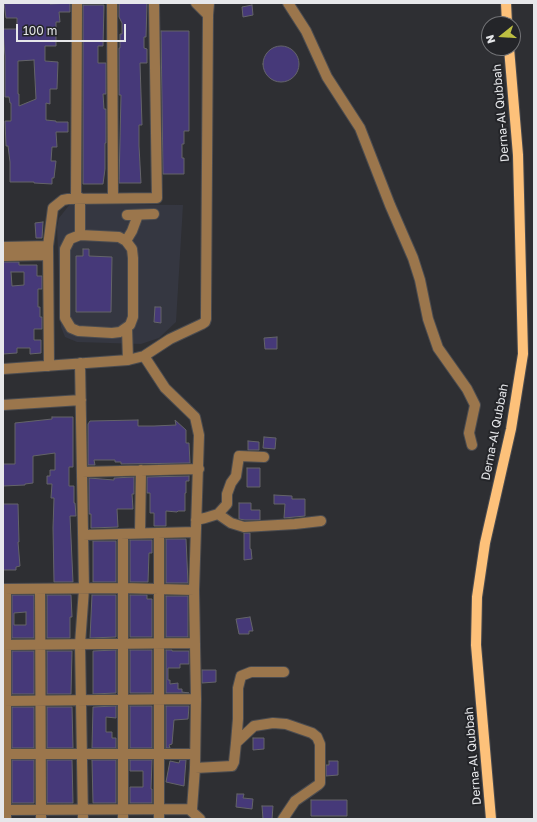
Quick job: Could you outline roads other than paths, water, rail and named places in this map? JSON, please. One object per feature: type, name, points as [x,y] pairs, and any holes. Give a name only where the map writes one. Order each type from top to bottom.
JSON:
[{"type":"main road","points":[[506,3],[507,16]]},
{"type":"main road","name":"Derna-Al Qubbah","points":[[491,819],[476,645],[477,597],[485,543],[511,429],[523,354],[518,155],[510,56]]},
{"type":"street","points":[[77,3],[78,198],[80,235]]},
{"type":"street","points":[[112,3],[113,198]]},
{"type":"street","points":[[49,366],[48,251],[53,208],[63,200],[78,198],[157,198],[154,3]]},
{"type":"street","points":[[196,3],[208,15]]},
{"type":"street","points":[[3,369],[128,360],[144,356],[170,339],[202,324],[206,319],[209,3]]},
{"type":"street","points":[[288,3],[306,31],[328,77],[362,132],[390,205],[413,258],[420,280],[428,319],[438,348],[467,389],[475,405],[470,433],[472,445]]},
{"type":"street","points":[[127,216],[154,214]]},
{"type":"street","points":[[126,242],[138,215]]},
{"type":"street","points":[[80,235],[115,236],[126,242],[132,249],[133,258],[133,317],[130,325],[116,333],[82,332],[74,330],[66,322],[64,314],[65,249],[70,239],[80,235]]},
{"type":"street","points":[[3,247],[48,251]]},
{"type":"street","points":[[3,256],[48,251]]},
{"type":"street","points":[[127,328],[128,360]]},
{"type":"street","points":[[144,356],[165,388],[195,417],[199,435],[199,469],[195,532],[194,590],[196,699],[192,810],[159,814],[5,813],[4,589],[123,588],[194,590]]},
{"type":"street","points":[[80,363],[84,588],[80,644],[83,814]]},
{"type":"street","points":[[3,405],[81,400]]},
{"type":"street","points":[[196,520],[218,514],[227,504],[227,494],[230,483],[236,476],[239,456],[264,457]]},
{"type":"street","points":[[82,472],[199,469]]},
{"type":"street","points":[[140,470],[140,533]]},
{"type":"street","points":[[218,514],[231,524],[244,527],[321,521]]},
{"type":"street","points":[[83,535],[195,532]]},
{"type":"street","points":[[159,533],[159,814]]},
{"type":"street","points":[[123,534],[123,814]]},
{"type":"street","points":[[40,589],[41,814]]},
{"type":"street","points":[[4,645],[195,643]]},
{"type":"street","points":[[194,768],[232,766],[234,762],[238,719],[238,688],[241,676],[251,672],[284,672]]},
{"type":"street","points":[[4,701],[196,699]]},
{"type":"street","points":[[236,743],[254,726],[273,723],[286,724],[312,733],[317,737],[320,744],[320,783],[293,803],[283,819]]},
{"type":"street","points":[[4,754],[194,754]]},
{"type":"street","points":[[189,810],[200,819]]}]
